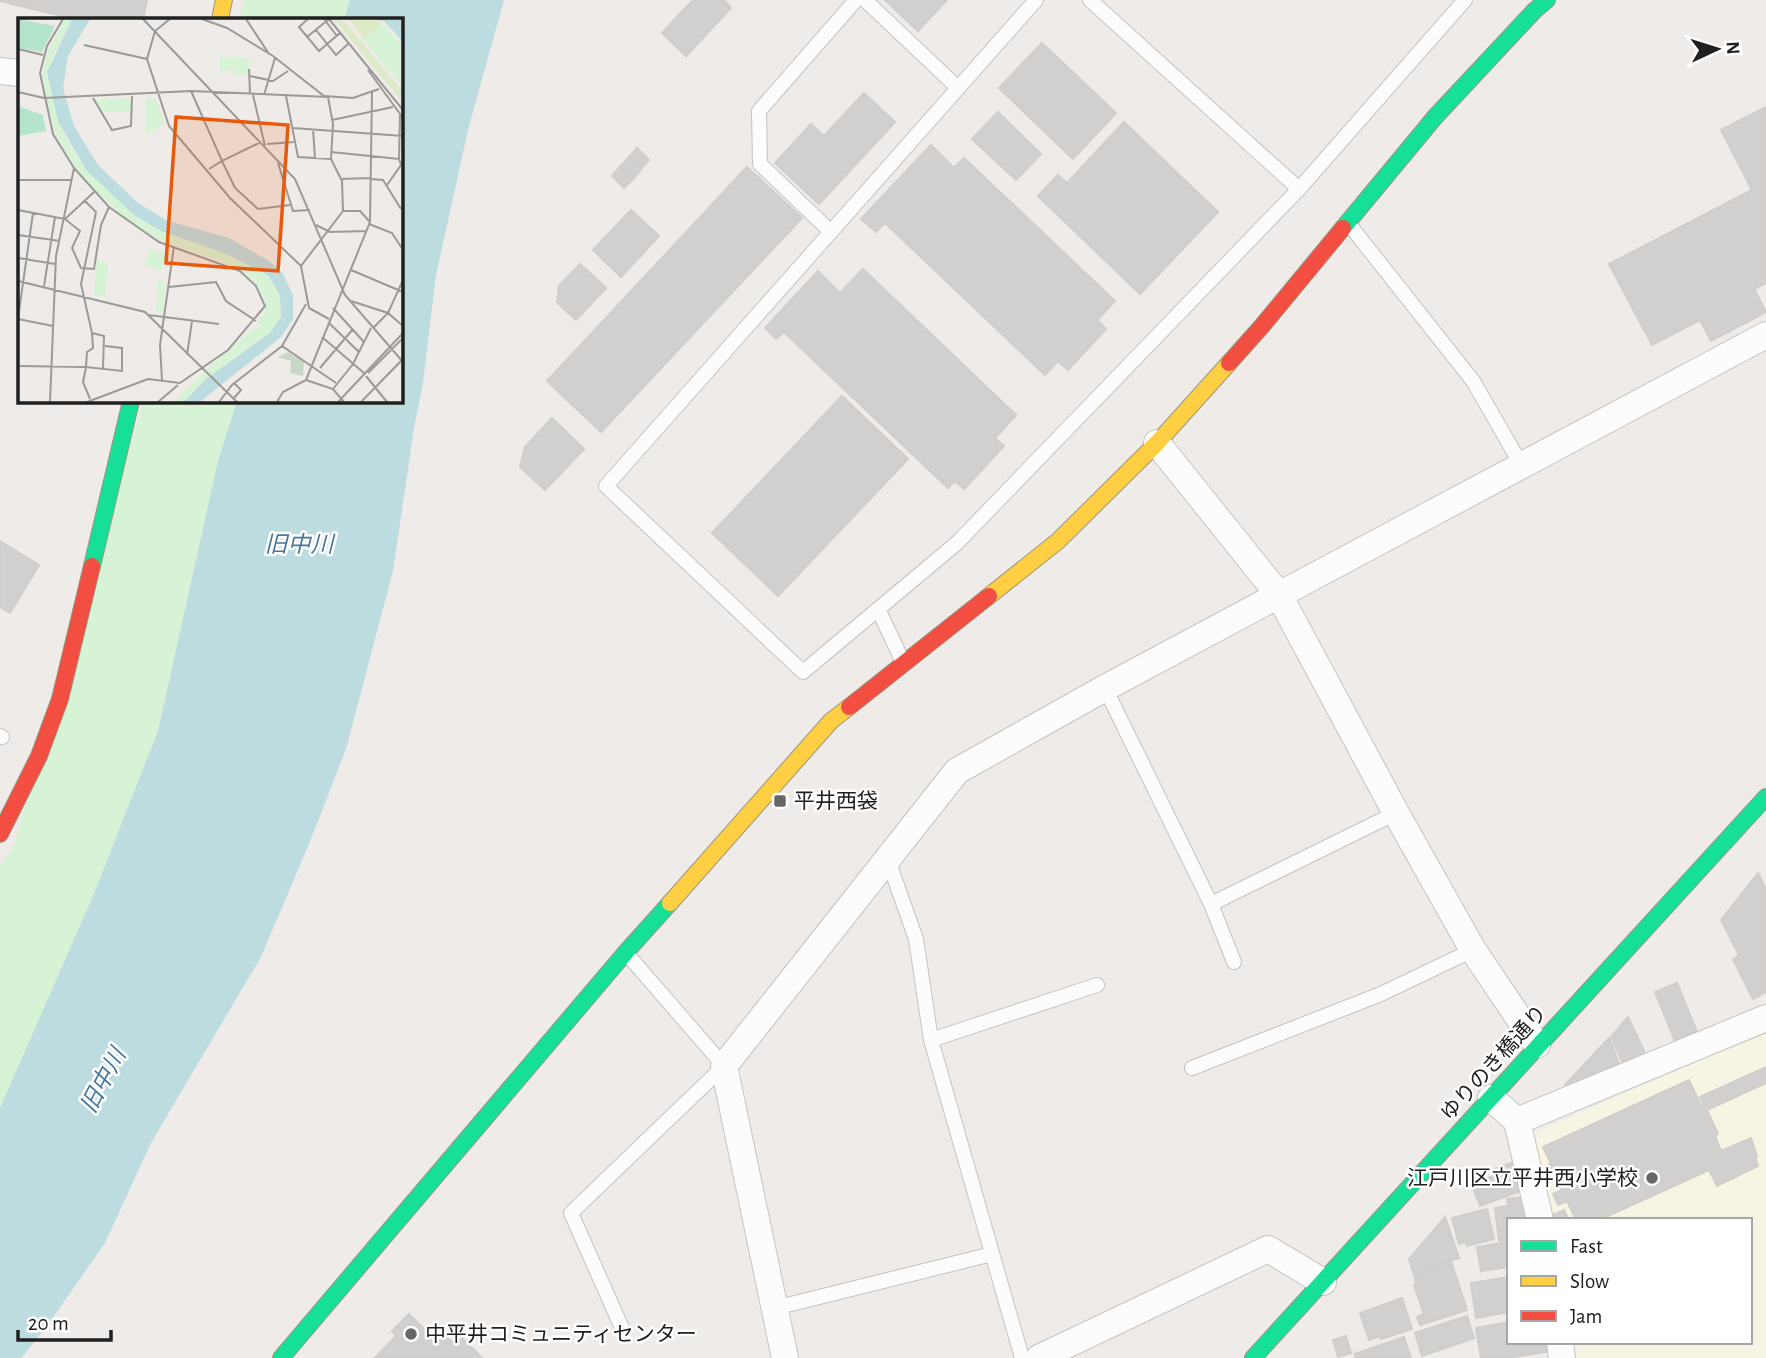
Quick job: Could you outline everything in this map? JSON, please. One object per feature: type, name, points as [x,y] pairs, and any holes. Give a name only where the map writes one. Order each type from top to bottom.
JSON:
[{"type":"street","points":[[220,18],[224,0]]},
{"type":"street","points":[[281,1358],[626,952],[831,721],[1058,541],[1157,443],[1262,326],[1530,6],[1547,0]]},
{"type":"street","points":[[0,71],[18,73]]},
{"type":"street","points":[[785,1358],[724,1066],[957,771],[1105,688],[1766,335]]},
{"type":"street","points":[[0,834],[39,756],[60,699],[131,402]]},
{"type":"street","points":[[1157,443],[1279,595],[1473,950],[1537,1045]]},
{"type":"street","name":"ゆりのき橋通り","points":[[1253,1358],[1766,797]]},
{"type":"street","points":[[1517,1121],[1766,1018]]},
{"type":"street","points":[[1491,1098],[1517,1121],[1540,1218]]},
{"type":"street","points":[[1039,1358],[1268,1249],[1324,1282]]},
{"type":"lane","points":[[831,232],[760,164],[760,111],[856,0]]},
{"type":"lane","points":[[865,0],[958,88]]},
{"type":"lane","points":[[1036,0],[606,485],[803,672],[957,543],[1299,189],[1465,0]]},
{"type":"lane","points":[[1090,0],[1299,189]]},
{"type":"lane","points":[[1348,222],[1473,381],[1522,466]]},
{"type":"lane","points":[[878,609],[903,663]]},
{"type":"lane","points":[[1105,688],[1210,904],[1234,962]]},
{"type":"lane","points":[[1210,904],[1396,813]]},
{"type":"lane","points":[[888,860],[916,939],[931,1040],[1022,1358]]},
{"type":"lane","points":[[1192,1068],[1381,994],[1473,950]]},
{"type":"lane","points":[[622,1328],[571,1213],[724,1066],[626,952]]},
{"type":"lane","points":[[931,1040],[1097,985]]},
{"type":"lane","points":[[775,1308],[992,1254]]},
{"type":"shaded area","name":"江戸川区立平井西小学校","points":[[1766,1031],[1766,1358],[1574,1358],[1572,1344],[1752,1344],[1752,1218],[1548,1218],[1527,1136]]},
{"type":"green space","points":[[244,0],[350,0],[344,18],[239,18]]},
{"type":"green space","points":[[143,402],[237,402],[218,461],[158,731],[93,896],[0,1108],[0,866],[14,845]]},
{"type":"water","name":"旧中川","points":[[350,0],[504,0],[468,130],[436,275],[423,383],[393,571],[346,749],[261,957],[152,1141],[105,1243],[47,1326],[21,1358],[0,1358],[0,1108],[93,896],[158,731],[218,461],[237,402],[402,402],[402,18],[344,18]]},
{"type":"building","points":[[147,0],[143,18],[70,18],[0,1]]},
{"type":"building","points":[[693,0],[724,0],[731,8],[686,56],[662,33]]},
{"type":"building","points":[[885,0],[947,0],[918,31]]},
{"type":"building","points":[[1042,43],[1116,113],[1073,159],[999,88]]},
{"type":"building","points":[[864,93],[895,122],[819,204],[775,163],[811,124],[824,136]]},
{"type":"building","points":[[1766,107],[1766,283],[1754,289],[1766,312],[1711,341],[1700,320],[1652,345],[1609,264],[1752,190],[1721,130]]},
{"type":"building","points":[[998,112],[1041,154],[1016,180],[972,139]]},
{"type":"building","points":[[1124,122],[1218,212],[1140,294],[1038,196],[1058,175],[1067,183]]},
{"type":"building","points":[[931,145],[954,168],[964,158],[1115,301],[1097,320],[1106,329],[1068,370],[1058,361],[1045,375],[885,223],[876,232],[861,219]]},
{"type":"building","points":[[637,148],[649,160],[641,169],[629,157]]},
{"type":"building","points":[[628,158],[640,171],[633,179],[620,167]]},
{"type":"building","points":[[747,167],[802,218],[601,432],[547,381]]},
{"type":"building","points":[[619,168],[632,180],[624,188],[612,176]]},
{"type":"building","points":[[631,210],[659,236],[621,277],[593,250]]},
{"type":"building","points":[[580,264],[606,288],[576,320],[557,302],[559,286]]},
{"type":"building","points":[[863,269],[1016,415],[995,438],[1004,446],[964,489],[955,481],[948,488],[784,332],[776,339],[765,328],[818,271],[840,293]]},
{"type":"building","points":[[842,396],[908,459],[778,596],[712,533]]},
{"type":"building","points":[[552,418],[584,449],[545,490],[520,467],[525,447]]},
{"type":"building","points":[[0,541],[39,565],[10,613],[0,607]]},
{"type":"building","points":[[1758,873],[1766,889],[1766,992],[1753,999],[1733,959],[1739,955],[1721,920]]},
{"type":"building","points":[[1677,983],[1697,1032],[1675,1041],[1655,992]]},
{"type":"building","points":[[1628,1017],[1645,1053],[1623,1063],[1611,1037]]},
{"type":"building","points":[[1609,1038],[1619,1063],[1566,1087],[1565,1085]]},
{"type":"building","points":[[1766,1067],[1766,1083],[1707,1110],[1718,1134],[1715,1136],[1721,1151],[1751,1138],[1758,1166],[1717,1186],[1709,1170],[1603,1218],[1575,1218],[1567,1201],[1558,1205],[1553,1194],[1562,1190],[1554,1171],[1548,1174],[1545,1166],[1551,1164],[1543,1147],[1689,1080],[1701,1105],[1704,1104],[1700,1097]]},
{"type":"building","points":[[1513,1162],[1523,1190],[1480,1206],[1474,1190],[1482,1187],[1479,1181],[1494,1176],[1492,1170]]},
{"type":"building","points":[[1526,1197],[1528,1218],[1507,1218],[1507,1240],[1499,1241],[1495,1208],[1508,1206],[1507,1199]]},
{"type":"building","points":[[1487,1209],[1494,1239],[1467,1246],[1466,1242],[1459,1244],[1452,1218]]},
{"type":"building","points":[[1564,1210],[1568,1218],[1554,1218],[1553,1215]]},
{"type":"building","points":[[1445,1217],[1459,1258],[1433,1267],[1416,1282],[1409,1259]]},
{"type":"building","points":[[1507,1242],[1507,1267],[1481,1271],[1477,1247]]},
{"type":"building","points":[[1451,1261],[1467,1310],[1420,1325],[1417,1317],[1424,1314],[1414,1285],[1433,1267]]},
{"type":"building","points":[[1507,1277],[1507,1312],[1476,1318],[1471,1283]]},
{"type":"building","points":[[1402,1298],[1412,1329],[1369,1340],[1360,1313]]},
{"type":"building","name":"中平井コミュニティセンター","points":[[409,1314],[434,1339],[441,1332],[455,1345],[462,1338],[482,1358],[375,1358],[396,1336],[392,1331]]},
{"type":"building","points":[[1467,1316],[1474,1338],[1422,1356],[1415,1333]]},
{"type":"building","points":[[1507,1322],[1507,1344],[1550,1344],[1551,1351],[1508,1358],[1481,1358],[1476,1328]]},
{"type":"building","points":[[1346,1336],[1351,1353],[1338,1357],[1333,1340]]},
{"type":"building","points":[[1404,1337],[1411,1358],[1356,1358],[1355,1354]]},
{"type":"traffic: fast","points":[[1343,228],[1435,117],[1547,0]]},
{"type":"traffic: fast","points":[[92,566],[131,402]]},
{"type":"traffic: fast","points":[[1253,1358],[1766,797]]},
{"type":"traffic: fast","points":[[281,1358],[670,903]]},
{"type":"traffic: slow","points":[[220,18],[224,0]]},
{"type":"traffic: slow","points":[[989,596],[1058,541],[1157,443],[1229,363]]},
{"type":"traffic: slow","points":[[670,903],[831,721],[849,707]]},
{"type":"traffic: jam","points":[[1229,363],[1343,228]]},
{"type":"traffic: jam","points":[[0,834],[39,756],[60,699],[92,566]]},
{"type":"traffic: jam","points":[[849,707],[989,596]]},
{"type":"place","name":"平井西袋","points":[[780,801]]},
{"type":"place","name":"江戸川区立平井西小学校","points":[[1652,1178]]},
{"type":"place","name":"中平井コミュニティセンター","points":[[411,1334]]}]
